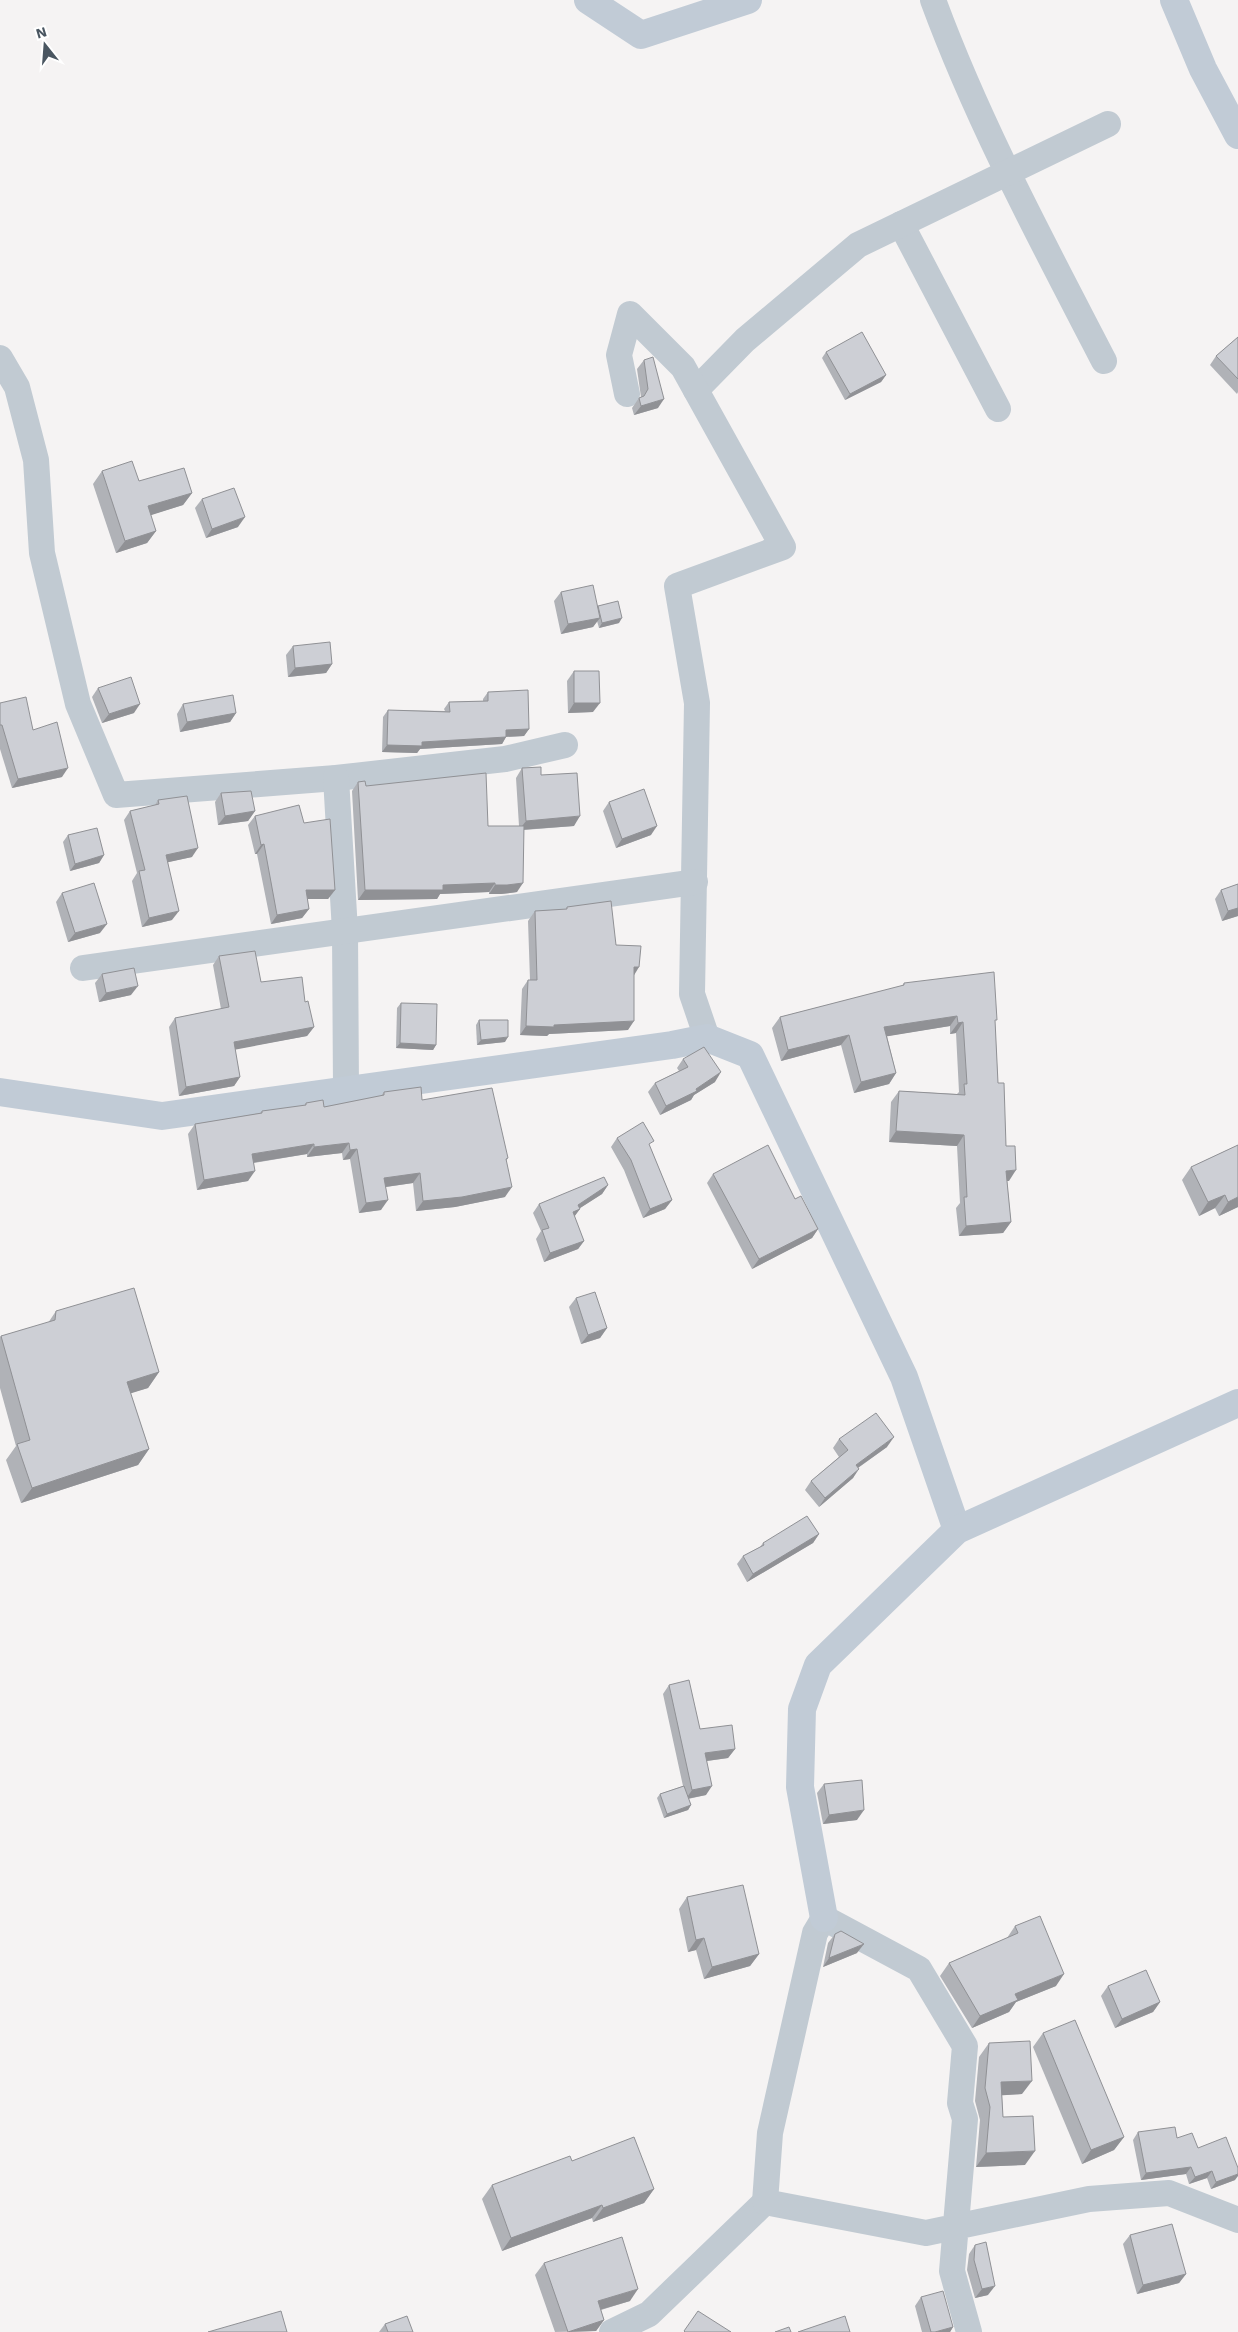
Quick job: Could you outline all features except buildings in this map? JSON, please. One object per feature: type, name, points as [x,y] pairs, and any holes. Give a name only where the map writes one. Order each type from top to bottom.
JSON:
[{"type":"street","points":[[588,0],[641,35],[748,0]]},
{"type":"street","points":[[933,0],[953,55],[1007,173],[1104,361]]},
{"type":"street","points":[[1174,0],[1202,70],[1238,136]]},
{"type":"street","points":[[696,390],[745,340],[858,245],[1108,124]]},
{"type":"street","points":[[901,224],[998,409]]},
{"type":"street","points":[[627,394],[618,355],[630,314],[683,367],[783,547],[677,586],[697,703],[692,994],[707,1038]]},
{"type":"street","points":[[0,358],[17,386],[36,460],[42,553],[78,704],[116,795],[336,778],[506,759],[565,745]]},
{"type":"street","points":[[336,778],[345,931],[346,1090]]},
{"type":"street","points":[[83,968],[695,882]]},
{"type":"street","points":[[0,1092],[162,1116],[672,1045],[707,1038],[750,1055],[904,1377],[957,1530]]},
{"type":"street","points":[[612,2332],[649,2314],[765,2202],[770,2133],[815,1933],[824,1918],[800,1787],[802,1710],[818,1665],[957,1530],[1238,1403]]},
{"type":"street","points":[[824,1918],[919,1969],[965,2046],[960,2103],[965,2119],[954,2227],[952,2271],[969,2332]]},
{"type":"street","points":[[765,2202],[926,2234],[1089,2199],[1169,2193],[1238,2220]]}]
